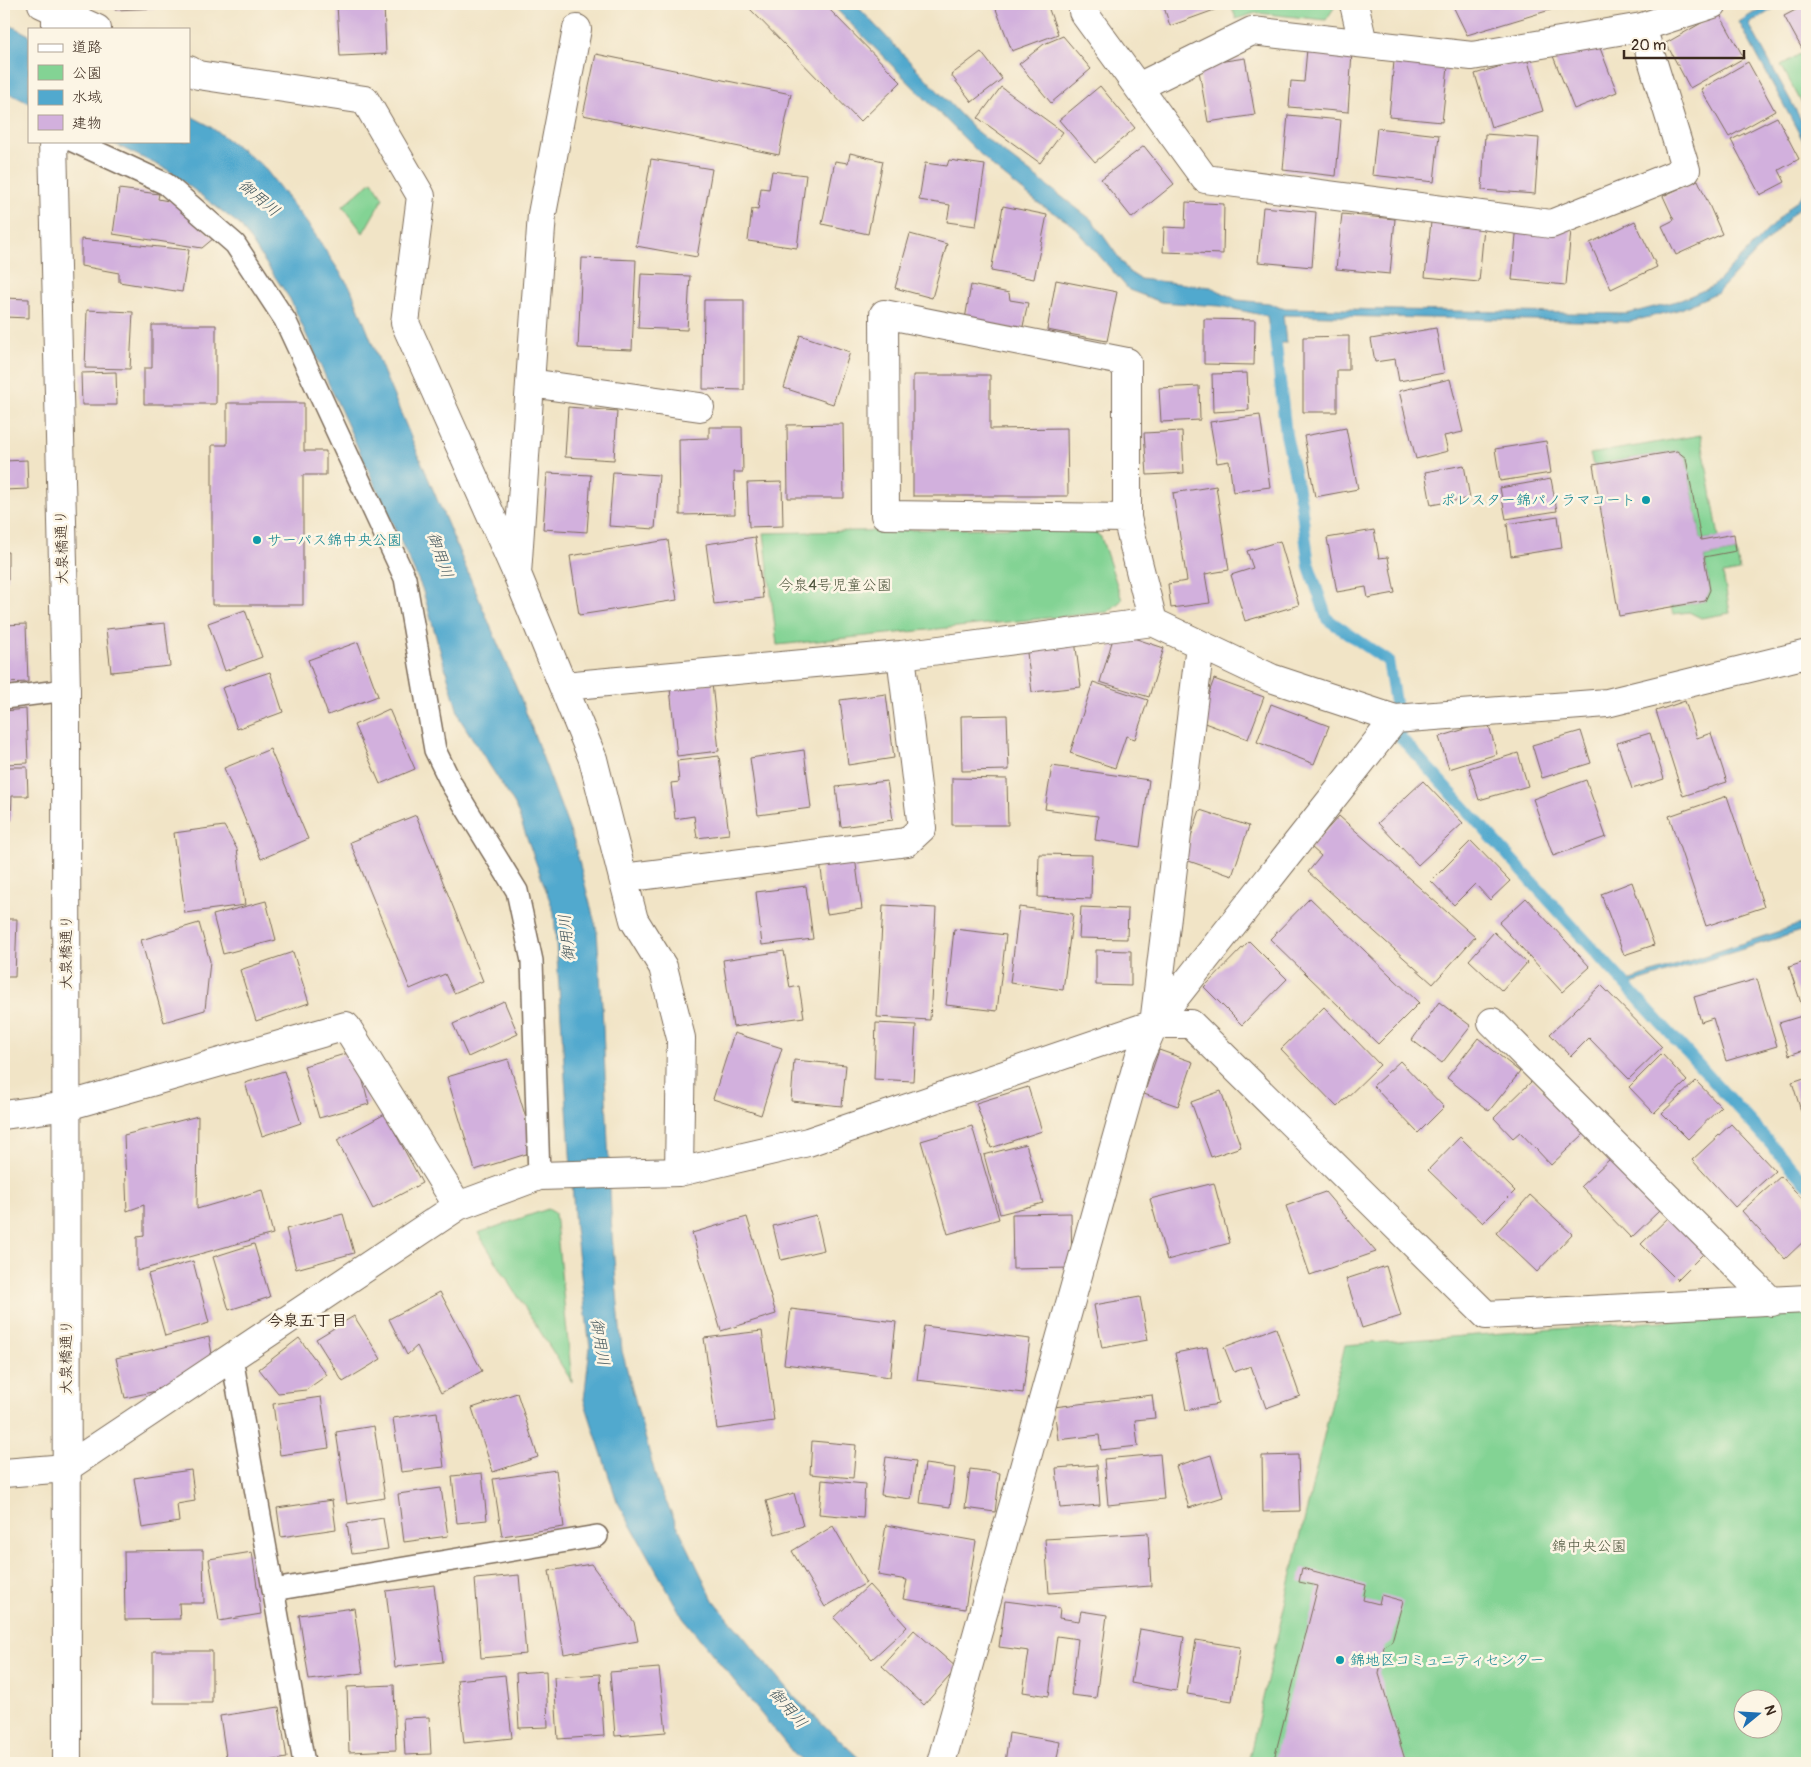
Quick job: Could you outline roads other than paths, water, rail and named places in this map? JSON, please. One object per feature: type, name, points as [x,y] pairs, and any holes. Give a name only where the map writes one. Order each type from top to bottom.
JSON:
[{"type":"street","points":[[1083,4],[1083,12],[1205,179],[1551,224],[1686,170],[1642,27]]},
{"type":"street","points":[[1354,4],[1364,43]]},
{"type":"street","points":[[1138,87],[1252,31],[1472,56],[1642,27],[1713,4]]},
{"type":"street","points":[[52,12],[94,28]]},
{"type":"street","points":[[517,574],[542,214],[577,28]]},
{"type":"street","points":[[190,71],[198,75],[365,100],[420,196],[405,323],[517,574],[564,686],[593,759],[634,920],[663,967],[681,1038],[679,1172]]},
{"type":"street","name":"大泉橋通り","points":[[53,142],[66,690],[67,1763]]},
{"type":"street","points":[[1127,518],[885,514],[884,314],[1127,362],[1127,518],[1153,622]]},
{"type":"street","points":[[530,384],[700,407]]},
{"type":"street","points":[[564,686],[901,655],[1153,622],[1270,678],[1395,718],[1607,703],[1807,654]]},
{"type":"street","points":[[941,1763],[1137,1068],[1154,1024],[1200,645]]},
{"type":"street","points":[[623,878],[907,842],[922,828],[901,655]]},
{"type":"street","points":[[1154,1024],[1395,718]]},
{"type":"street","points":[[1492,1022],[1772,1302]]},
{"type":"street","points":[[4,1473],[66,1468],[458,1206],[539,1176],[679,1172],[808,1142],[1154,1024],[1191,1024],[1486,1315],[1807,1299]]},
{"type":"street","points":[[4,1115],[67,1106],[346,1026],[458,1206]]},
{"type":"lane","points":[[75,142],[166,184],[234,244],[285,320],[405,578],[435,750],[452,786],[517,891],[532,961],[539,1176]]},
{"type":"lane","points":[[4,698],[66,690]]},
{"type":"lane","points":[[232,1358],[304,1763]]},
{"type":"lane","points":[[273,1590],[596,1536]]},
{"type":"water","points":[[831,4],[855,4],[976,131],[1092,220],[1129,272],[1140,279],[1211,287],[1237,300],[1269,303],[1281,308],[1627,314],[1681,300],[1713,286],[1807,190],[1807,199],[1718,292],[1681,309],[1629,322],[1283,315],[1286,343],[1271,343],[1267,316],[1220,306],[1161,302],[1129,290],[1073,225],[1038,203],[993,167]]},
{"type":"water","points":[[1768,4],[1781,4],[1749,24],[1807,131],[1807,148],[1739,22]]},
{"type":"water","points":[[4,22],[28,34],[28,103],[4,91]]},
{"type":"water","name":"御用川","points":[[190,116],[208,125],[263,166],[310,227],[351,289],[384,373],[521,699],[574,842],[597,931],[612,1235],[622,1351],[658,1485],[713,1600],[793,1696],[864,1763],[804,1763],[794,1754],[683,1618],[617,1501],[584,1400],[590,1347],[575,1228],[554,912],[515,805],[460,719],[422,588],[290,299],[240,225],[168,170],[110,142],[190,142]]},
{"type":"water","points":[[1807,922],[1807,929],[1631,984],[1628,981]]},
{"type":"waterway","points":[[1274,327],[1286,435],[1301,503],[1309,566],[1327,619],[1388,661],[1401,738],[1807,1184]]},
{"type":"place","name":"ポレスター錦パノラマコート","points":[[1646,500]]},
{"type":"place","name":"サーパス錦中央公園","points":[[257,540]]},
{"type":"place","name":"錦地区コミュニティセンター","points":[[1340,1660]]},
{"type":"district","name":"今泉五丁目","points":[[307,1321]]},
{"type":"park label","name":"今泉4号児童公園","points":[[835,585]]},
{"type":"park label","name":"錦中央公園","points":[[1589,1546]]}]
